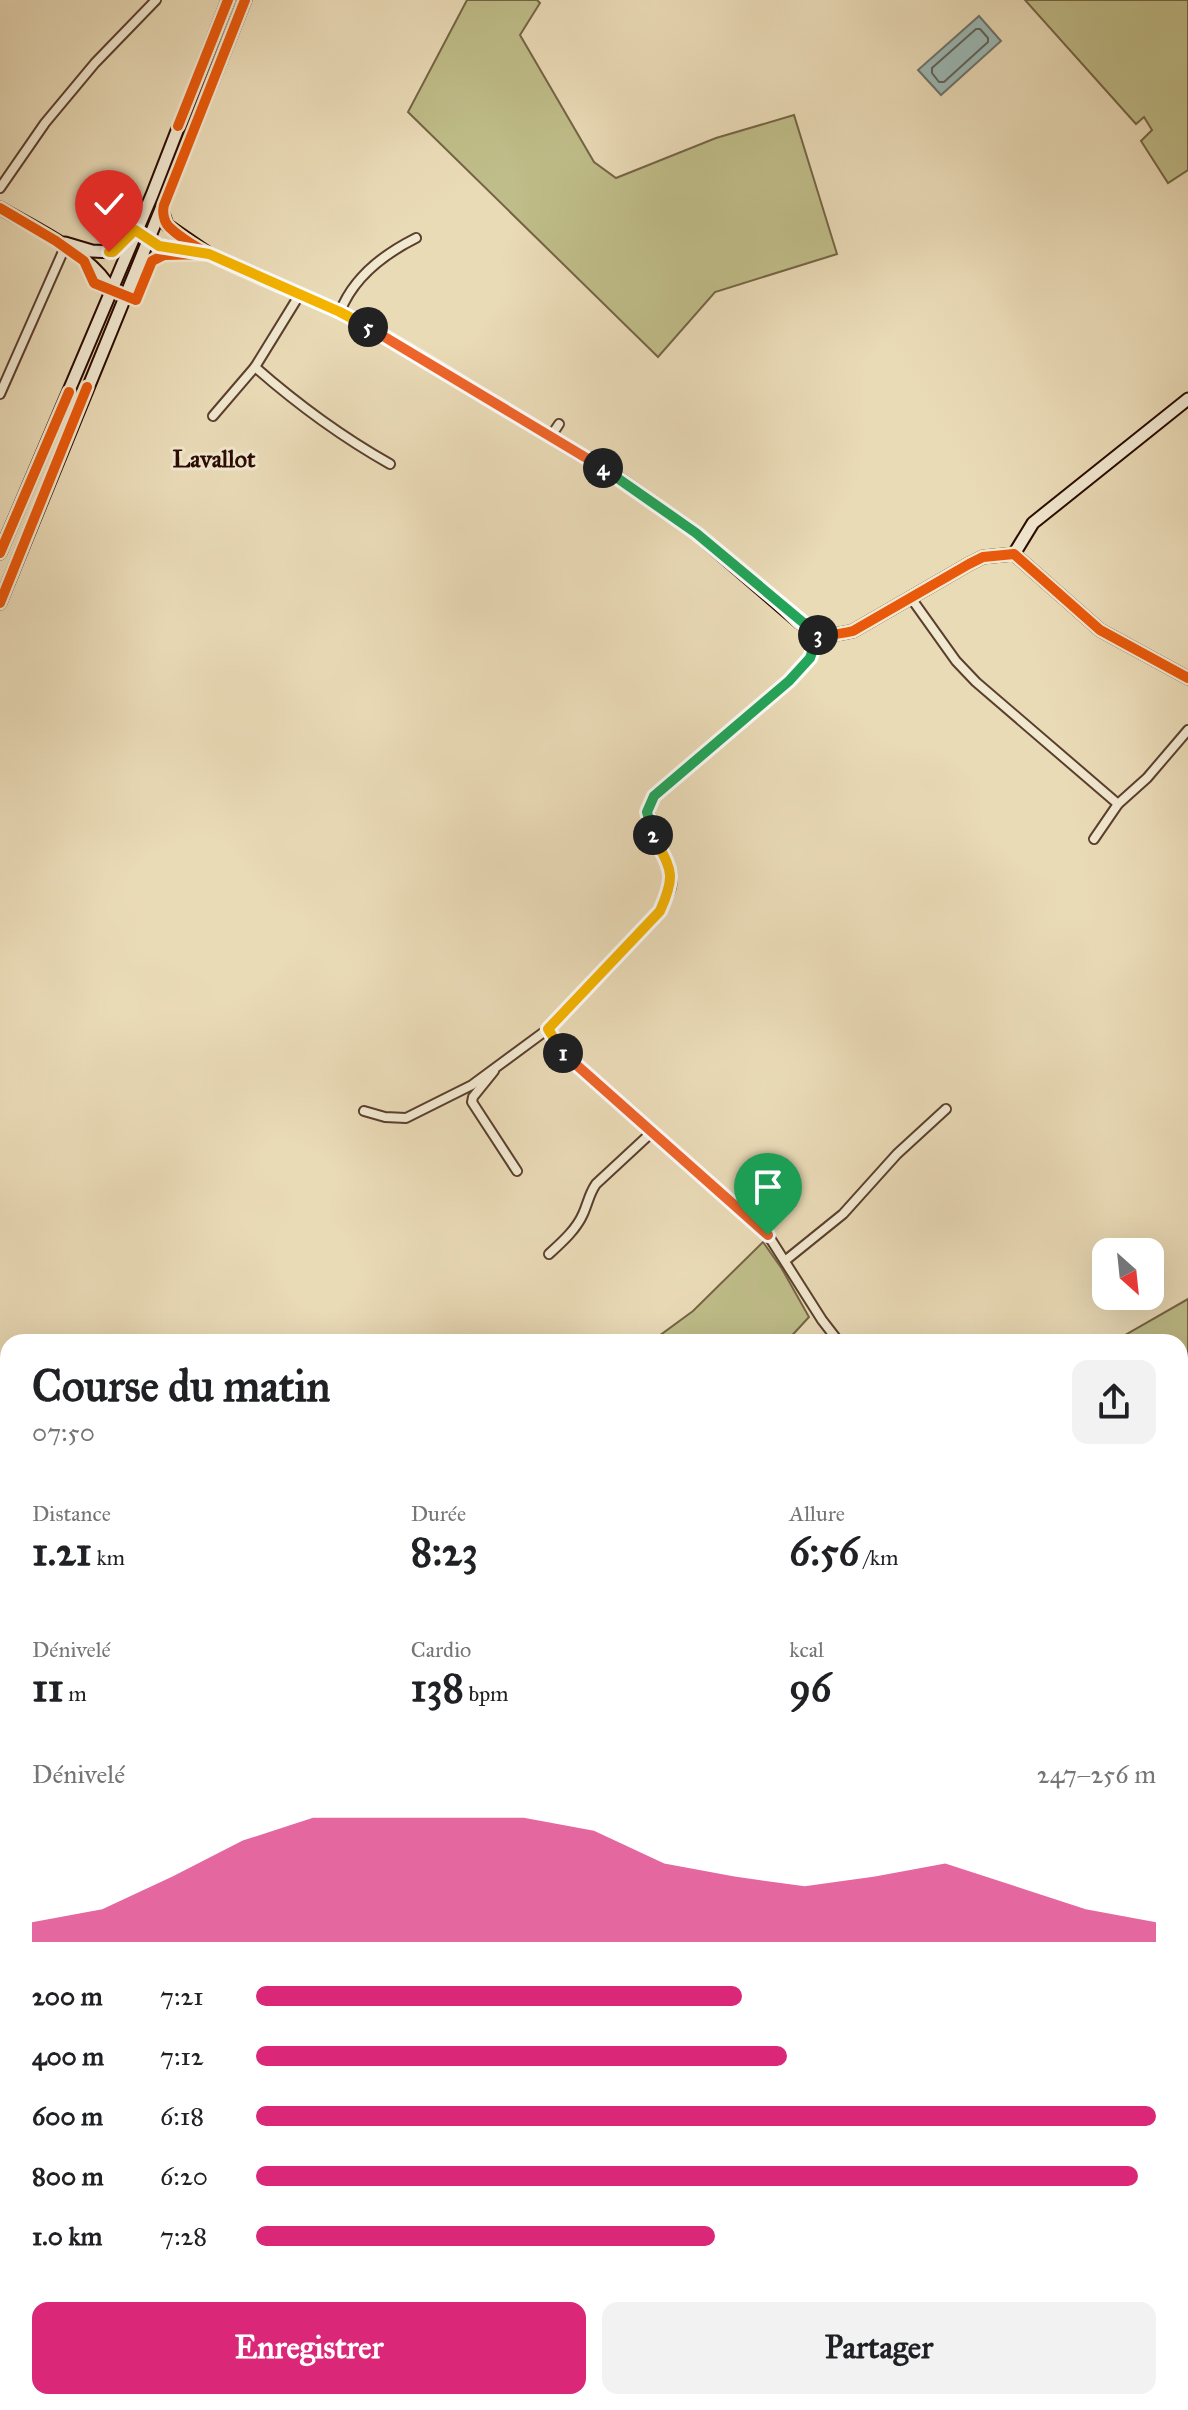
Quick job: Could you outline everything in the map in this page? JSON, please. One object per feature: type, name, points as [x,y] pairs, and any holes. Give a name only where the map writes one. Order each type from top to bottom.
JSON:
[{"type":"street","points":[[0,188],[45,123],[95,63],[156,0]]},
{"type":"street","points":[[0,553],[3,538],[152,195],[228,0]]},
{"type":"street","points":[[0,603],[139,264],[154,243],[161,226],[162,210],[245,0]]},
{"type":"street","points":[[0,208],[61,244],[103,275],[111,290]]},
{"type":"street","points":[[61,244],[113,252],[135,230],[161,226],[209,254],[340,312],[551,436],[659,505],[749,577],[799,622],[818,633],[831,636],[853,631],[983,557],[1014,554],[1100,630],[1188,678]]},
{"type":"street","points":[[135,230],[154,243],[209,254]]},
{"type":"street","points":[[340,312],[346,297],[363,277],[401,246],[416,238]]},
{"type":"street","points":[[0,394],[61,244]]},
{"type":"street","points":[[103,275],[118,274],[139,264]]},
{"type":"street","points":[[213,416],[255,367],[300,294]]},
{"type":"street","points":[[255,367],[284,392],[390,464]]},
{"type":"street","points":[[1014,554],[1033,523],[1188,399]]},
{"type":"street","points":[[551,436],[559,424]]},
{"type":"street","points":[[3,538],[12,573]]},
{"type":"street","points":[[911,598],[956,661],[976,682],[1118,804]]},
{"type":"street","points":[[364,1111],[385,1117],[406,1118],[472,1085],[548,1029],[660,911],[671,886],[670,868],[649,826],[647,812],[654,796],[789,681],[810,658],[818,633]]},
{"type":"street","points":[[1094,839],[1118,804],[1147,778],[1188,730]]},
{"type":"street","points":[[548,1029],[567,1059],[768,1235],[833,1334]]},
{"type":"street","points":[[496,1067],[472,1102],[517,1171]]},
{"type":"street","points":[[786,1260],[843,1214],[897,1154],[946,1109]]},
{"type":"street","points":[[549,1254],[564,1241],[583,1216],[589,1194],[596,1184],[651,1133]]},
{"type":"street","points":[[123,2410],[136,2410]]},
{"type":"shaded area","points":[[467,0],[537,0],[540,3],[520,35],[594,162],[616,178],[716,138],[794,115],[837,254],[715,292],[658,357],[408,112]]},
{"type":"shaded area","points":[[1025,0],[1188,0],[1188,170],[1168,183],[1141,141],[1152,130],[1144,117],[1136,124]]},
{"type":"shaded area","points":[[763,1242],[809,1317],[793,1334],[662,1334],[693,1311]]},
{"type":"shaded area","points":[[1188,1299],[1188,1334],[1127,1334]]},
{"type":"water","points":[[979,16],[1001,41],[941,95],[918,70]]},
{"type":"cycle path","points":[[178,126],[228,0]]},
{"type":"cycle path","points":[[245,0],[164,205],[167,225],[185,239],[226,263],[378,332],[576,451],[692,530],[799,622],[813,630],[825,634],[853,631],[983,557],[1014,554],[1100,630],[1188,678]]},
{"type":"cycle path","points":[[0,208],[84,261],[94,283],[136,300],[152,261],[164,255],[209,254]]},
{"type":"cycle path","points":[[0,603],[87,387]]},
{"type":"cycle path","points":[[0,553],[69,392]]},
{"type":"district","name":"Lavallot","points":[[214,459]]},
{"type":"route","points":[[109,252],[113,252],[135,230],[159,246],[209,254],[340,312],[543,431],[659,505],[780,602],[799,622],[818,633],[810,658],[789,681],[654,796],[647,812],[649,826],[670,868],[671,886],[660,911],[548,1029],[567,1059],[768,1235]]}]
